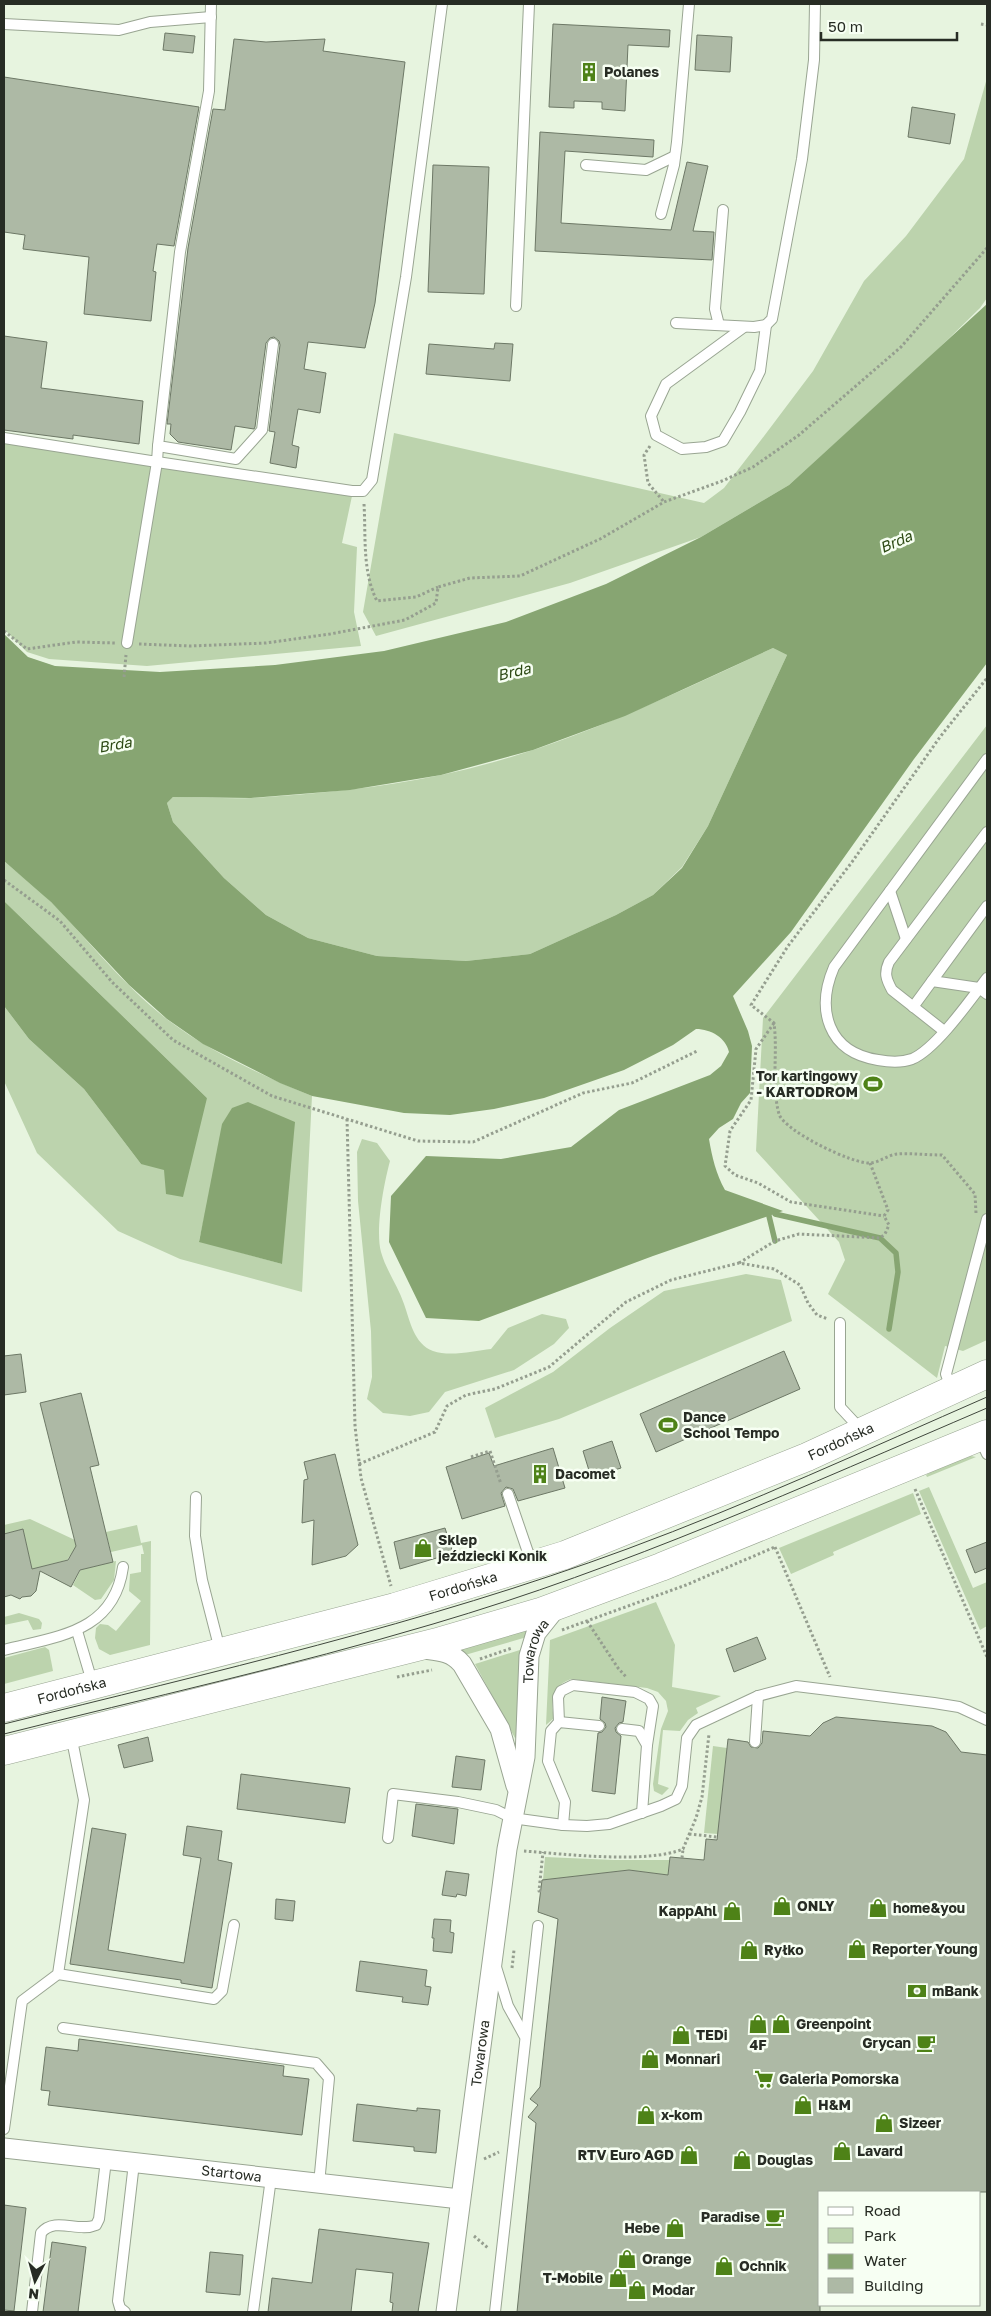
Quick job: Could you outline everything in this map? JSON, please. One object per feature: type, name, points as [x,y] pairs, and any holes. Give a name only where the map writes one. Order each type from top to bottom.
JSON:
[{"type":"main road","name":"Fordońska","points":[[4,1708],[221,1654],[395,1607],[565,1556],[736,1487],[952,1392],[987,1374]]},
{"type":"main road","points":[[4,1751],[412,1648],[559,1605],[985,1442]]},
{"type":"street","name":"Towarowa","points":[[446,2312],[512,1818],[525,1757],[529,1656],[533,1640],[540,1626],[559,1605]]},
{"type":"street","name":"Towarowa","points":[[412,1648],[444,1651],[455,1656],[462,1664],[500,1730],[512,1766],[517,1794]]},
{"type":"street","name":"Startowa","points":[[4,2148],[460,2199]]},
{"type":"lane","points":[[127,643],[157,462],[180,252],[209,92],[211,4]]},
{"type":"lane","points":[[4,438],[352,491],[363,491],[372,480],[404,287],[442,4]]},
{"type":"lane","points":[[516,306],[530,4]]},
{"type":"lane","points":[[661,214],[675,156],[689,4]]},
{"type":"lane","points":[[744,327],[666,384],[651,416],[656,435],[682,449],[706,447],[723,441],[760,371],[766,325],[772,319],[802,159],[814,60],[815,4]]},
{"type":"lane","points":[[4,24],[119,30],[150,22],[211,17]]},
{"type":"lane","points":[[586,165],[646,170],[675,156]]},
{"type":"lane","points":[[718,325],[715,309],[724,210]]},
{"type":"lane","points":[[676,323],[744,327],[766,325]]},
{"type":"lane","points":[[158,446],[236,459],[262,430],[273,344]]},
{"type":"lane","points":[[987,759],[834,967],[827,983],[824,998],[825,1011],[830,1025],[840,1042],[856,1054],[892,1062],[911,1060],[925,1052],[983,991],[987,978]]},
{"type":"lane","points":[[944,1031],[892,990],[885,972],[889,962],[987,832]]},
{"type":"lane","points":[[890,891],[906,939]]},
{"type":"lane","points":[[913,1006],[987,906]]},
{"type":"lane","points":[[932,981],[983,991]]},
{"type":"lane","points":[[952,1392],[946,1374],[987,1219]]},
{"type":"lane","points":[[840,1323],[840,1407],[853,1420],[859,1433]]},
{"type":"lane","points":[[505,1491],[532,1565]]},
{"type":"lane","points":[[196,1497],[195,1536],[199,1562],[221,1654]]},
{"type":"lane","points":[[4,1650],[78,1631],[89,1624],[106,1609],[118,1590],[123,1567]]},
{"type":"lane","points":[[78,1631],[93,1686]]},
{"type":"lane","points":[[563,1825],[565,1802],[548,1761],[551,1731],[559,1722],[558,1697],[561,1691],[573,1685],[635,1692],[649,1700],[653,1706],[647,1745],[642,1812]]},
{"type":"lane","points":[[388,1838],[393,1794],[496,1810],[512,1818],[563,1825],[597,1826],[668,1804],[679,1795],[682,1786],[688,1738],[696,1725],[758,1696],[796,1686],[959,1707],[987,1720]]},
{"type":"lane","points":[[754,1742],[758,1696]]},
{"type":"lane","points":[[559,1722],[599,1726]]},
{"type":"lane","points":[[622,1729],[639,1731],[647,1745]]},
{"type":"lane","points":[[4,2128],[22,2001],[58,1974],[84,1800],[71,1734]]},
{"type":"lane","points":[[58,1974],[214,2000],[222,1991],[234,1925]]},
{"type":"lane","points":[[495,2312],[524,2035],[538,1926]]},
{"type":"lane","points":[[493,1956],[508,2006],[524,2035]]},
{"type":"lane","points":[[63,2028],[316,2063],[329,2078],[319,2184]]},
{"type":"lane","points":[[32,2312],[41,2233],[46,2227],[55,2224],[89,2228],[96,2225],[99,2219],[106,2160]]},
{"type":"lane","points":[[125,2312],[120,2308],[118,2301],[134,2163]]},
{"type":"lane","points":[[253,2312],[271,2178]]},
{"type":"path","points":[[981,24],[987,24]]},
{"type":"path","points":[[363,491],[366,568],[370,586],[377,601],[416,597],[438,587],[470,578],[520,576],[600,539],[664,502],[754,467],[799,435],[900,346],[987,248]]},
{"type":"path","points":[[656,435],[644,455],[648,483],[664,502]]},
{"type":"path","points":[[4,631],[27,648],[76,642],[190,646],[266,643],[330,634],[405,620],[436,603],[438,587]]},
{"type":"path","points":[[124,677],[127,643]]},
{"type":"path","points":[[978,1252],[975,1194],[942,1155],[895,1154],[870,1163],[832,1152],[796,1131],[780,1117],[774,1082],[776,1038],[774,1023],[752,1005],[788,946],[847,869],[940,737],[987,678]]},
{"type":"path","points":[[4,880],[60,921],[112,982],[173,1040],[272,1096],[418,1141],[473,1142],[583,1093],[632,1083],[697,1051]]},
{"type":"path","points":[[774,1023],[756,1049],[751,1100],[730,1131],[725,1166],[735,1175],[758,1184],[791,1202],[884,1216]]},
{"type":"path","points":[[347,1119],[355,1426],[361,1478],[395,1607]]},
{"type":"path","points":[[870,1163],[888,1210],[884,1216]]},
{"type":"path","points":[[359,1464],[435,1432],[447,1406],[466,1395],[495,1389],[549,1367],[626,1302],[671,1280],[739,1263],[775,1241],[799,1234],[880,1238],[885,1234],[889,1225],[884,1216]]},
{"type":"path","points":[[739,1263],[774,1269],[800,1285],[808,1303],[817,1315],[840,1323]]},
{"type":"path","points":[[471,1457],[490,1451],[505,1491]]},
{"type":"path","points":[[915,1489],[987,1657]]},
{"type":"path","points":[[775,1547],[831,1678]]},
{"type":"path","points":[[587,1622],[618,1668],[649,1700]]},
{"type":"path","points":[[689,1834],[717,1837]]},
{"type":"path","points":[[682,1858],[683,1849]]},
{"type":"path","points":[[541,1891],[539,1891],[543,1852]]},
{"type":"path","points":[[479,2162],[512,2146]]},
{"type":"path","points":[[470,2232],[500,2259]]},
{"type":"green space","points":[[987,78],[987,298],[980,308],[929,358],[789,485],[701,537],[570,583],[376,636],[363,612],[394,433],[704,503],[724,488],[761,440],[813,371],[864,281],[906,236],[964,159]]},
{"type":"green space","points":[[4,435],[210,465],[211,475],[352,496],[342,543],[357,547],[354,612],[361,646],[147,666],[49,659],[27,652],[4,629]]},
{"type":"green space","points":[[773,648],[787,655],[708,826],[682,867],[653,895],[616,915],[530,954],[466,961],[377,956],[308,938],[266,915],[224,878],[173,822],[167,803],[173,797],[253,798],[347,790],[418,780],[484,765],[527,752],[610,721],[692,686]]},
{"type":"green space","name":"Tor kartingowy - KARTODROM","points":[[987,725],[987,1340],[963,1351],[945,1346],[937,1378],[828,1294],[845,1260],[839,1242],[756,1151],[763,1018]]},
{"type":"green space","points":[[4,861],[47,898],[122,978],[168,1020],[219,1053],[312,1096],[302,1292],[180,1259],[118,1231],[37,1153],[4,1081],[4,1006],[29,1039],[84,1089],[141,1164],[207,1098],[4,901]],"holes":[[[208,1202],[282,1264],[199,1241]]]},
{"type":"green space","points":[[362,1139],[377,1143],[390,1161],[383,1194],[379,1243],[386,1265],[417,1338],[421,1343],[433,1351],[447,1354],[491,1349],[508,1328],[542,1314],[566,1319],[569,1328],[554,1344],[514,1370],[445,1392],[429,1412],[410,1416],[383,1413],[367,1399],[372,1377],[371,1331],[358,1201],[357,1152]]},
{"type":"green space","points":[[746,1274],[781,1280],[792,1321],[559,1419],[495,1438],[485,1408],[553,1372],[610,1328],[664,1291]]},
{"type":"green space","points":[[966,1455],[976,1457],[927,1477],[926,1475],[944,1464]]},
{"type":"green space","points":[[929,1487],[973,1588],[987,1582],[987,1626],[980,1630],[919,1491]]},
{"type":"green space","points":[[913,1493],[921,1514],[833,1552],[834,1555],[791,1574],[779,1548]]},
{"type":"green space","points":[[30,1519],[75,1540],[77,1549],[74,1550],[67,1560],[32,1569],[23,1529],[4,1534],[4,1525]]},
{"type":"green space","points":[[137,1525],[141,1543],[151,1541],[150,1645],[110,1655],[99,1649],[95,1638],[96,1628],[100,1624],[108,1625],[116,1631],[141,1601],[129,1591],[130,1574],[141,1572],[141,1554],[144,1554],[142,1545],[111,1552],[106,1532]]},
{"type":"green space","points":[[116,1561],[114,1580],[101,1599],[95,1600],[73,1585],[82,1567],[83,1569]]},
{"type":"green space","points":[[656,1602],[675,1645],[672,1687],[721,1696],[696,1708],[698,1713],[688,1720],[680,1731],[663,1730],[658,1784],[669,1788],[662,1795],[654,1791],[653,1784],[661,1729],[668,1711],[666,1701],[658,1692],[647,1688],[571,1679],[560,1685],[554,1694],[552,1705],[554,1718],[546,1725],[550,1640]]},
{"type":"green space","points":[[19,1613],[39,1619],[42,1623],[41,1629],[33,1630],[28,1620],[4,1625],[4,1617]]},
{"type":"green space","points":[[531,1626],[527,1637],[465,1655],[456,1648]]},
{"type":"green space","points":[[45,1647],[49,1650],[53,1671],[4,1684],[4,1658]]},
{"type":"green space","points":[[523,1649],[520,1735],[515,1738],[475,1664]]},
{"type":"green space","points":[[713,1746],[727,1748],[718,1834],[704,1833]]},
{"type":"green space","points":[[545,1857],[670,1860],[668,1875],[629,1870],[543,1880]]},
{"type":"water","name":"Brda","points":[[987,304],[987,663],[914,759],[791,932],[733,996],[748,1031],[752,1046],[750,1093],[741,1103],[733,1119],[719,1128],[709,1139],[713,1159],[725,1190],[783,1211],[653,1256],[479,1321],[426,1318],[389,1242],[391,1196],[426,1156],[501,1159],[571,1147],[619,1110],[710,1075],[721,1066],[729,1052],[725,1042],[717,1035],[702,1029],[696,1029],[673,1045],[624,1070],[544,1098],[494,1109],[450,1115],[404,1113],[312,1096],[280,1083],[203,1044],[167,1019],[129,985],[51,902],[4,861],[4,634],[28,657],[55,666],[160,672],[275,665],[384,651],[506,622],[606,584],[701,537],[789,485]],"holes":[[[773,648],[787,655],[708,826],[682,868],[653,895],[616,915],[530,954],[466,961],[377,956],[308,938],[266,915],[224,878],[173,822],[167,803],[173,797],[251,798],[350,790],[441,775],[533,750],[625,716]]]},
{"type":"water","points":[[4,901],[207,1098],[183,1197],[166,1194],[164,1170],[141,1164],[84,1089],[29,1039],[4,1006]]},
{"type":"water","points":[[248,1102],[295,1122],[282,1264],[199,1242],[222,1124],[232,1108]]},
{"type":"building","name":"Polanes","points":[[553,24],[670,30],[669,47],[628,45],[625,111],[602,109],[602,102],[574,101],[574,108],[549,107]]},
{"type":"building","points":[[165,33],[195,36],[193,53],[163,50]]},
{"type":"building","points":[[697,35],[732,37],[730,72],[695,70]]},
{"type":"building","points":[[234,39],[266,42],[325,39],[323,51],[405,62],[375,303],[365,348],[308,342],[304,369],[326,373],[320,413],[298,409],[292,445],[299,447],[296,468],[270,463],[275,432],[269,431],[280,345],[279,341],[274,337],[270,338],[266,343],[255,427],[254,429],[235,426],[231,450],[178,442],[170,434],[171,424],[167,424],[188,248],[213,109],[225,110]]},
{"type":"building","points":[[4,77],[199,107],[174,246],[157,244],[153,271],[156,272],[151,321],[84,314],[89,257],[23,249],[25,235],[4,232]]},
{"type":"building","points":[[912,107],[955,114],[950,144],[908,137]]},
{"type":"building","points":[[540,132],[654,140],[653,157],[565,151],[561,223],[671,230],[687,162],[708,166],[693,231],[714,232],[712,260],[535,251]]},
{"type":"building","points":[[433,165],[489,167],[484,294],[428,292]]},
{"type":"building","points":[[4,336],[47,342],[41,388],[143,401],[139,444],[73,435],[73,439],[4,430]]},
{"type":"building","points":[[495,343],[513,344],[510,381],[426,374],[429,344],[494,349]]},
{"type":"building","points":[[784,1351],[800,1389],[656,1452],[640,1414]]},
{"type":"building","points":[[21,1354],[26,1392],[4,1395],[4,1356]]},
{"type":"building","points":[[81,1393],[99,1465],[90,1467],[113,1562],[80,1570],[71,1587],[40,1571],[36,1591],[31,1596],[20,1599],[11,1595],[4,1597],[4,1534],[23,1529],[32,1569],[68,1560],[76,1546],[40,1403]]},
{"type":"building","points":[[612,1441],[621,1468],[591,1477],[583,1451]]},
{"type":"building","points":[[553,1448],[565,1488],[518,1501],[513,1489],[506,1487],[501,1493],[505,1506],[462,1519],[446,1467],[489,1453],[494,1466]]},
{"type":"building","points":[[335,1454],[358,1545],[346,1556],[312,1565],[314,1520],[302,1523],[304,1480],[308,1479],[304,1462]]},
{"type":"building","name":"Sklep jeździecki Konik","points":[[445,1528],[453,1553],[400,1569],[394,1542]]},
{"type":"building","points":[[987,1542],[987,1568],[975,1573],[966,1550]]},
{"type":"building","points":[[757,1637],[766,1659],[734,1672],[726,1649]]},
{"type":"building","points":[[602,1697],[626,1701],[623,1722],[619,1723],[615,1728],[616,1732],[621,1736],[615,1794],[592,1791],[598,1733],[602,1732],[606,1727],[605,1723],[600,1719]]},
{"type":"building","name":"Galeria Pomorska","points":[[836,1717],[932,1726],[946,1732],[961,1752],[987,1755],[987,2192],[818,2191],[818,2306],[820,2306],[820,2312],[517,2312],[536,2123],[528,2117],[538,2105],[530,2099],[540,2087],[558,1919],[538,1912],[542,1880],[629,1870],[668,1875],[670,1857],[704,1860],[706,1839],[717,1840],[728,1739],[748,1742],[751,1747],[758,1748],[762,1743],[763,1731],[810,1736],[823,1723]]},
{"type":"building","points":[[148,1737],[153,1761],[124,1768],[118,1745]]},
{"type":"building","points":[[456,1756],[485,1760],[481,1790],[452,1787]]},
{"type":"building","points":[[241,1774],[350,1788],[345,1823],[237,1809]]},
{"type":"building","points":[[416,1804],[458,1809],[454,1844],[412,1836]]},
{"type":"building","points":[[187,1826],[222,1831],[218,1860],[232,1863],[212,1988],[181,1983],[181,1980],[70,1964],[92,1828],[126,1834],[108,1950],[184,1963],[201,1858],[183,1855]]},
{"type":"building","points":[[446,1871],[469,1874],[466,1896],[457,1894],[456,1897],[442,1895]]},
{"type":"building","points":[[276,1899],[295,1901],[293,1921],[275,1919]]},
{"type":"building","points":[[434,1919],[451,1920],[450,1932],[454,1933],[452,1953],[433,1951]]},
{"type":"building","points":[[360,1961],[427,1970],[425,1986],[431,1987],[428,2005],[402,2002],[403,1997],[356,1991]]},
{"type":"building","points":[[79,2039],[284,2066],[283,2076],[309,2079],[302,2135],[48,2105],[50,2091],[41,2090],[46,2047],[78,2051]]},
{"type":"building","points":[[357,2104],[417,2111],[417,2108],[440,2110],[436,2153],[414,2151],[414,2147],[353,2141]]},
{"type":"building","points":[[4,2205],[26,2208],[14,2311],[4,2310]]},
{"type":"building","points":[[319,2229],[429,2243],[418,2312],[392,2312],[393,2303],[390,2302],[393,2273],[356,2269],[351,2312],[268,2312],[272,2278],[312,2283]]},
{"type":"building","points":[[52,2242],[86,2247],[78,2312],[43,2312]]},
{"type":"building","points":[[210,2252],[243,2255],[240,2295],[206,2292]]},
{"type":"waterway","points":[[775,1214],[880,1238],[896,1253],[898,1272],[889,1329]]},
{"type":"waterway","points":[[769,1216],[775,1241]]},
{"type":"tram line","points":[[4,1724],[239,1666],[396,1624],[551,1576],[718,1514],[987,1397]]},
{"type":"tram line","points":[[4,1734],[327,1654],[504,1602],[644,1552],[782,1496],[987,1408]]},
{"type":"place","name":"Polanes","points":[[589,72]]},
{"type":"place","name":"Tor kartingowy - KARTODROM","points":[[873,1084]]},
{"type":"place","name":"Dance School Tempo","points":[[668,1425]]},
{"type":"place","name":"Dacomet","points":[[540,1474]]},
{"type":"place","name":"Sklep jeździecki Konik","points":[[423,1548]]},
{"type":"place","name":"ONLY","points":[[782,1906]]},
{"type":"place","name":"home&you","points":[[878,1908]]},
{"type":"place","name":"KappAhl","points":[[732,1911]]},
{"type":"place","name":"Reporter Young","points":[[857,1949]]},
{"type":"place","name":"Ryłko","points":[[749,1950]]},
{"type":"place","name":"mBank","points":[[917,1991]]},
{"type":"place","name":"4F","points":[[758,2024]]},
{"type":"place","name":"Greenpoint","points":[[781,2024]]},
{"type":"place","name":"TEDi","points":[[681,2035]]},
{"type":"place","name":"Grycan","points":[[926,2043]]},
{"type":"place","name":"Monnari","points":[[650,2059]]},
{"type":"place","name":"Galeria Pomorska","points":[[764,2079]]},
{"type":"place","name":"H&M","points":[[803,2105]]},
{"type":"place","name":"x-kom","points":[[646,2115]]},
{"type":"place","name":"Sizeer","points":[[884,2123]]},
{"type":"place","name":"Lavard","points":[[842,2151]]},
{"type":"place","name":"RTV Euro AGD","points":[[689,2155]]},
{"type":"place","name":"Douglas","points":[[742,2160]]},
{"type":"place","name":"Paradise","points":[[775,2217]]},
{"type":"place","name":"Hebe","points":[[675,2228]]},
{"type":"place","name":"Orange","points":[[627,2259]]},
{"type":"place","name":"Ochnik","points":[[724,2266]]},
{"type":"place","name":"T-Mobile","points":[[618,2278]]},
{"type":"place","name":"Modar","points":[[637,2290]]}]
